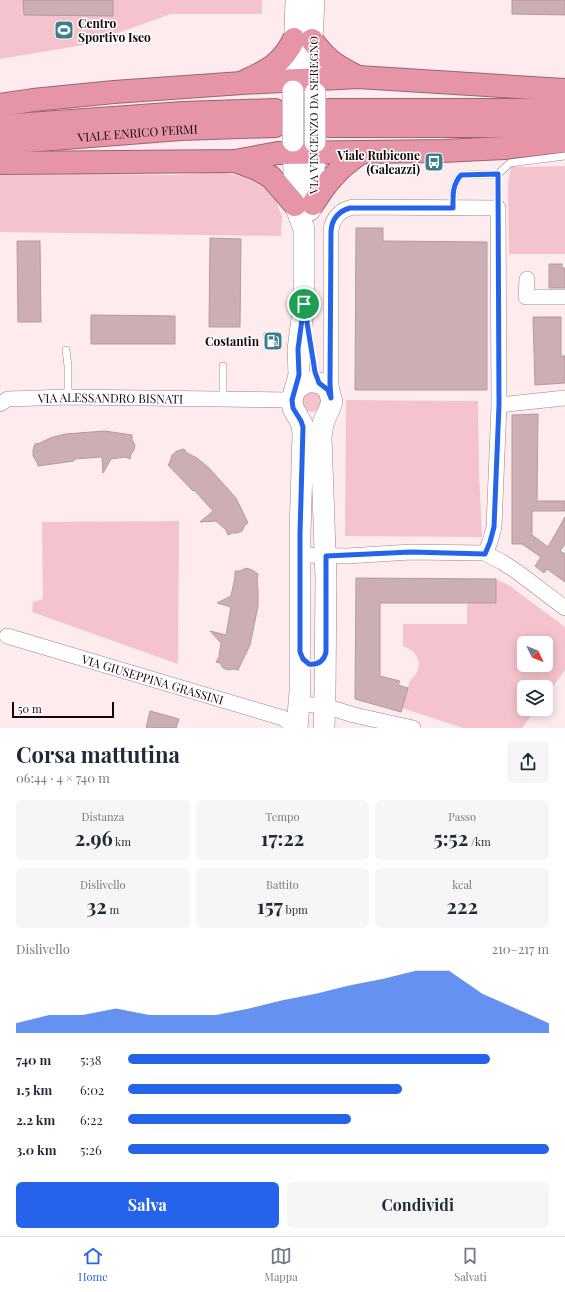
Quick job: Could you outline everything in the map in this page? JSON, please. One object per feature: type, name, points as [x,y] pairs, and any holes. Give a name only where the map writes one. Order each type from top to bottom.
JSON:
[{"type":"highway","points":[[242,83],[264,72],[303,40],[332,62],[358,77]]},
{"type":"highway","points":[[0,105],[33,100],[114,92],[242,83],[315,86],[358,77],[565,90]]},
{"type":"highway","points":[[329,118],[523,118],[565,110]]},
{"type":"highway","name":"VIALE ENRICO FERMI","points":[[0,126],[183,113],[275,118],[181,129],[0,143]]},
{"type":"highway","points":[[523,118],[565,126]]},
{"type":"highway","points":[[0,163],[235,162],[278,153],[293,153],[315,147],[362,152],[443,151],[504,148],[565,141]]},
{"type":"highway","points":[[235,162],[258,169],[271,177],[304,204],[344,165],[362,152]]},
{"type":"main road","name":"VIA VINCENZO DA SEREGNO","points":[[296,0],[303,40],[315,86],[315,147],[304,204],[304,304],[298,349],[299,375],[295,401],[302,424],[303,434],[300,555],[300,704],[296,728]]},
{"type":"main road","name":"VIA VINCENZO DA SEREGNO","points":[[304,204],[293,153],[293,86],[314,0]]},
{"type":"main road","name":"VIA VINCENZO DA SEREGNO","points":[[304,304],[315,372],[326,398]]},
{"type":"main road","points":[[307,382],[326,398],[321,419],[313,421],[304,420],[295,401],[307,382]]},
{"type":"main road","points":[[324,728],[326,556],[321,437],[326,398]]},
{"type":"street","points":[[326,398],[330,385],[331,231],[332,223],[336,216],[346,209],[354,207],[498,208],[499,405],[494,527],[485,554]]},
{"type":"street","points":[[527,279],[526,297],[565,297]]},
{"type":"street","name":"VIA ALESSANDRO BISNATI","points":[[0,404],[8,399],[68,397],[295,401]]},
{"type":"street","points":[[499,405],[565,398]]},
{"type":"street","points":[[300,555],[326,556],[411,552],[485,554],[516,571],[565,608]]},
{"type":"street","name":"VIA GIUSEPPINA GRASSINI","points":[[7,636],[283,718],[296,728]]},
{"type":"street","points":[[300,652],[303,659],[311,664],[321,661],[326,652]]},
{"type":"street","points":[[300,704],[325,706],[354,715],[413,728]]},
{"type":"lane","points":[[453,208],[453,190],[456,181],[461,175],[498,174],[510,163],[565,156]]},
{"type":"lane","points":[[498,174],[498,208]]},
{"type":"lane","points":[[66,350],[68,366],[68,397]]},
{"type":"lane","points":[[223,399],[224,366]]},
{"type":"shaded area","name":"Centro Sportivo Iseo","points":[[0,0],[262,0],[262,14],[171,14],[84,45],[0,59]]},
{"type":"shaded area","points":[[565,166],[565,254],[509,254],[508,184],[511,167]]},
{"type":"shaded area","points":[[222,172],[257,180],[274,195],[282,217],[281,236],[0,232],[0,173],[174,175]]},
{"type":"shaded area","points":[[312,392],[319,395],[322,402],[319,409],[312,412],[305,409],[302,402],[305,395]]},
{"type":"shaded area","points":[[346,400],[478,401],[482,537],[345,536]]},
{"type":"shaded area","points":[[179,521],[178,664],[32,612],[33,602],[43,599],[42,522]]},
{"type":"shaded area","points":[[496,579],[510,586],[565,627],[565,670],[553,686],[553,680],[517,680],[517,716],[531,716],[522,728],[463,728],[402,708],[409,683],[419,666],[419,662],[415,654],[403,646],[403,624],[467,624],[467,603],[496,603]]},
{"type":"building","points":[[23,0],[113,0],[113,16],[24,15]]},
{"type":"building","points":[[512,0],[565,0],[565,15],[512,14]]},
{"type":"building","points":[[356,228],[383,228],[383,241],[487,242],[487,390],[355,390]]},
{"type":"building","points":[[210,238],[241,239],[240,327],[209,327]]},
{"type":"building","points":[[17,241],[40,241],[41,322],[18,322]]},
{"type":"building","points":[[549,264],[562,264],[562,268],[565,268],[565,288],[549,288]]},
{"type":"building","points":[[91,315],[175,316],[175,344],[91,344]]},
{"type":"building","points":[[533,317],[561,317],[561,356],[565,356],[565,383],[535,385]]},
{"type":"building","points":[[264,333],[279,333],[279,349],[265,349]]},
{"type":"building","points":[[538,414],[537,501],[565,501],[565,511],[532,511],[532,535],[548,547],[565,517],[565,544],[560,551],[565,554],[565,582],[547,569],[544,573],[535,566],[541,557],[522,544],[512,544],[512,415]]},
{"type":"building","points":[[105,431],[132,435],[132,440],[135,445],[130,459],[125,457],[111,459],[103,473],[102,457],[74,459],[74,461],[38,466],[33,456],[35,444],[50,438],[65,434]]},
{"type":"building","points":[[184,449],[187,453],[197,458],[209,468],[236,498],[248,523],[242,531],[228,535],[226,530],[216,521],[200,522],[213,511],[168,465],[172,455],[177,451]]},
{"type":"building","points":[[246,568],[258,574],[258,606],[250,645],[238,670],[228,670],[223,668],[220,663],[216,662],[219,657],[221,643],[210,631],[226,635],[231,607],[217,603],[231,596],[235,571],[240,571]]},
{"type":"building","points":[[356,578],[496,579],[496,603],[380,603],[380,676],[400,681],[398,685],[408,688],[401,712],[355,699]]},
{"type":"building","points":[[150,711],[179,719],[176,728],[146,728]]},
{"type":"place","name":"Centro Sportivo Iseo","points":[[64,30]]},
{"type":"place","name":"Viale Rubicone (Galeazzi)","points":[[434,162]]},
{"type":"place","name":"Costantin","points":[[273,341]]},
{"type":"route","points":[[498,174],[499,405],[494,527],[490,542],[485,554],[411,552],[326,556],[326,652],[323,660],[316,664],[306,663],[300,655],[300,555],[303,434],[302,424],[293,408],[292,396],[296,388],[299,375],[298,349],[304,304],[315,372],[319,383],[323,384],[328,390],[331,398],[331,231],[332,223],[336,216],[346,209],[354,207],[453,208],[453,190],[456,181],[461,175],[498,174]]}]
